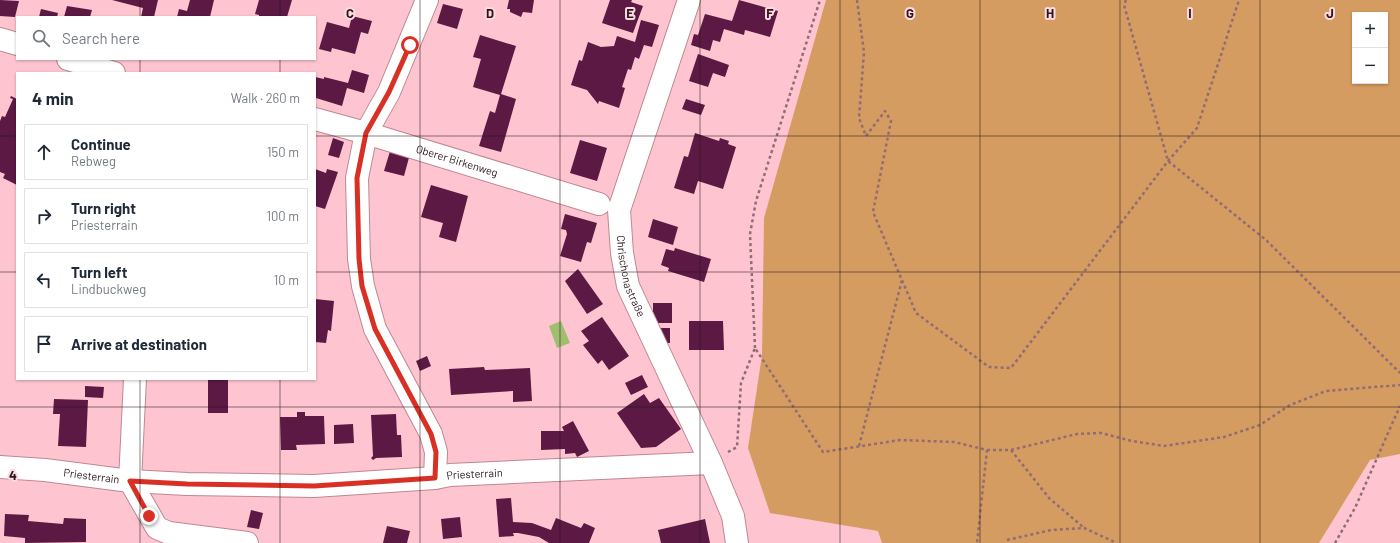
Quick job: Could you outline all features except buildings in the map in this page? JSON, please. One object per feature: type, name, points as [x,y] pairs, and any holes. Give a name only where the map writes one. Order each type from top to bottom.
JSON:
[{"type":"street","points":[[427,0],[389,92],[366,133],[357,178],[359,259],[362,286],[375,329],[431,434],[436,452],[435,478]]},
{"type":"street","name":"Chrischonastraße","points":[[689,0],[610,207],[622,253],[628,286],[711,463],[733,516],[737,543]]},
{"type":"street","points":[[71,60],[111,72]]},
{"type":"street","name":"Oberer Birkenweg","points":[[316,120],[366,133],[610,207]]},
{"type":"street","points":[[135,380],[130,481],[158,528],[169,533],[247,543]]},
{"type":"street","name":"Priesterrain","points":[[0,467],[44,470],[130,481],[187,484],[314,486],[435,478],[450,475],[711,463]]},
{"type":"path","points":[[711,463],[736,447],[741,383],[755,348],[750,234],[756,201],[820,0]]},
{"type":"path","points":[[857,0],[864,52],[859,118],[866,136],[885,111],[891,121],[873,212],[916,313],[989,367],[1012,368],[1168,161],[1197,128],[1239,0]]},
{"type":"path","points":[[1126,0],[1124,5],[1168,161],[1266,240],[1400,373]]},
{"type":"path","points":[[859,446],[902,279]]},
{"type":"path","points":[[755,348],[823,452],[900,440],[954,442],[988,450],[1011,450],[1077,434],[1101,433],[1132,441],[1164,446],[1224,437],[1260,426],[1290,405],[1326,391],[1400,385]]},
{"type":"path","points":[[1335,543],[1355,508],[1400,406]]},
{"type":"path","points":[[977,543],[988,450]]},
{"type":"path","points":[[1011,450],[1050,498],[1084,528],[1117,543]]},
{"type":"path","points":[[1007,540],[1051,530],[1084,528]]},
{"type":"shaded area","points":[[826,0],[1400,0],[1400,454],[1370,460],[1319,543],[882,543],[878,531],[770,513],[748,448],[762,355],[764,218]]},
{"type":"shaded area","points":[[561,321],[570,343],[557,348],[549,326]]},
{"type":"route","points":[[149,516],[130,481],[187,484],[314,486],[435,478],[436,452],[431,434],[415,402],[388,357],[375,329],[362,286],[359,259],[357,178],[366,133],[389,92],[410,45]]}]
